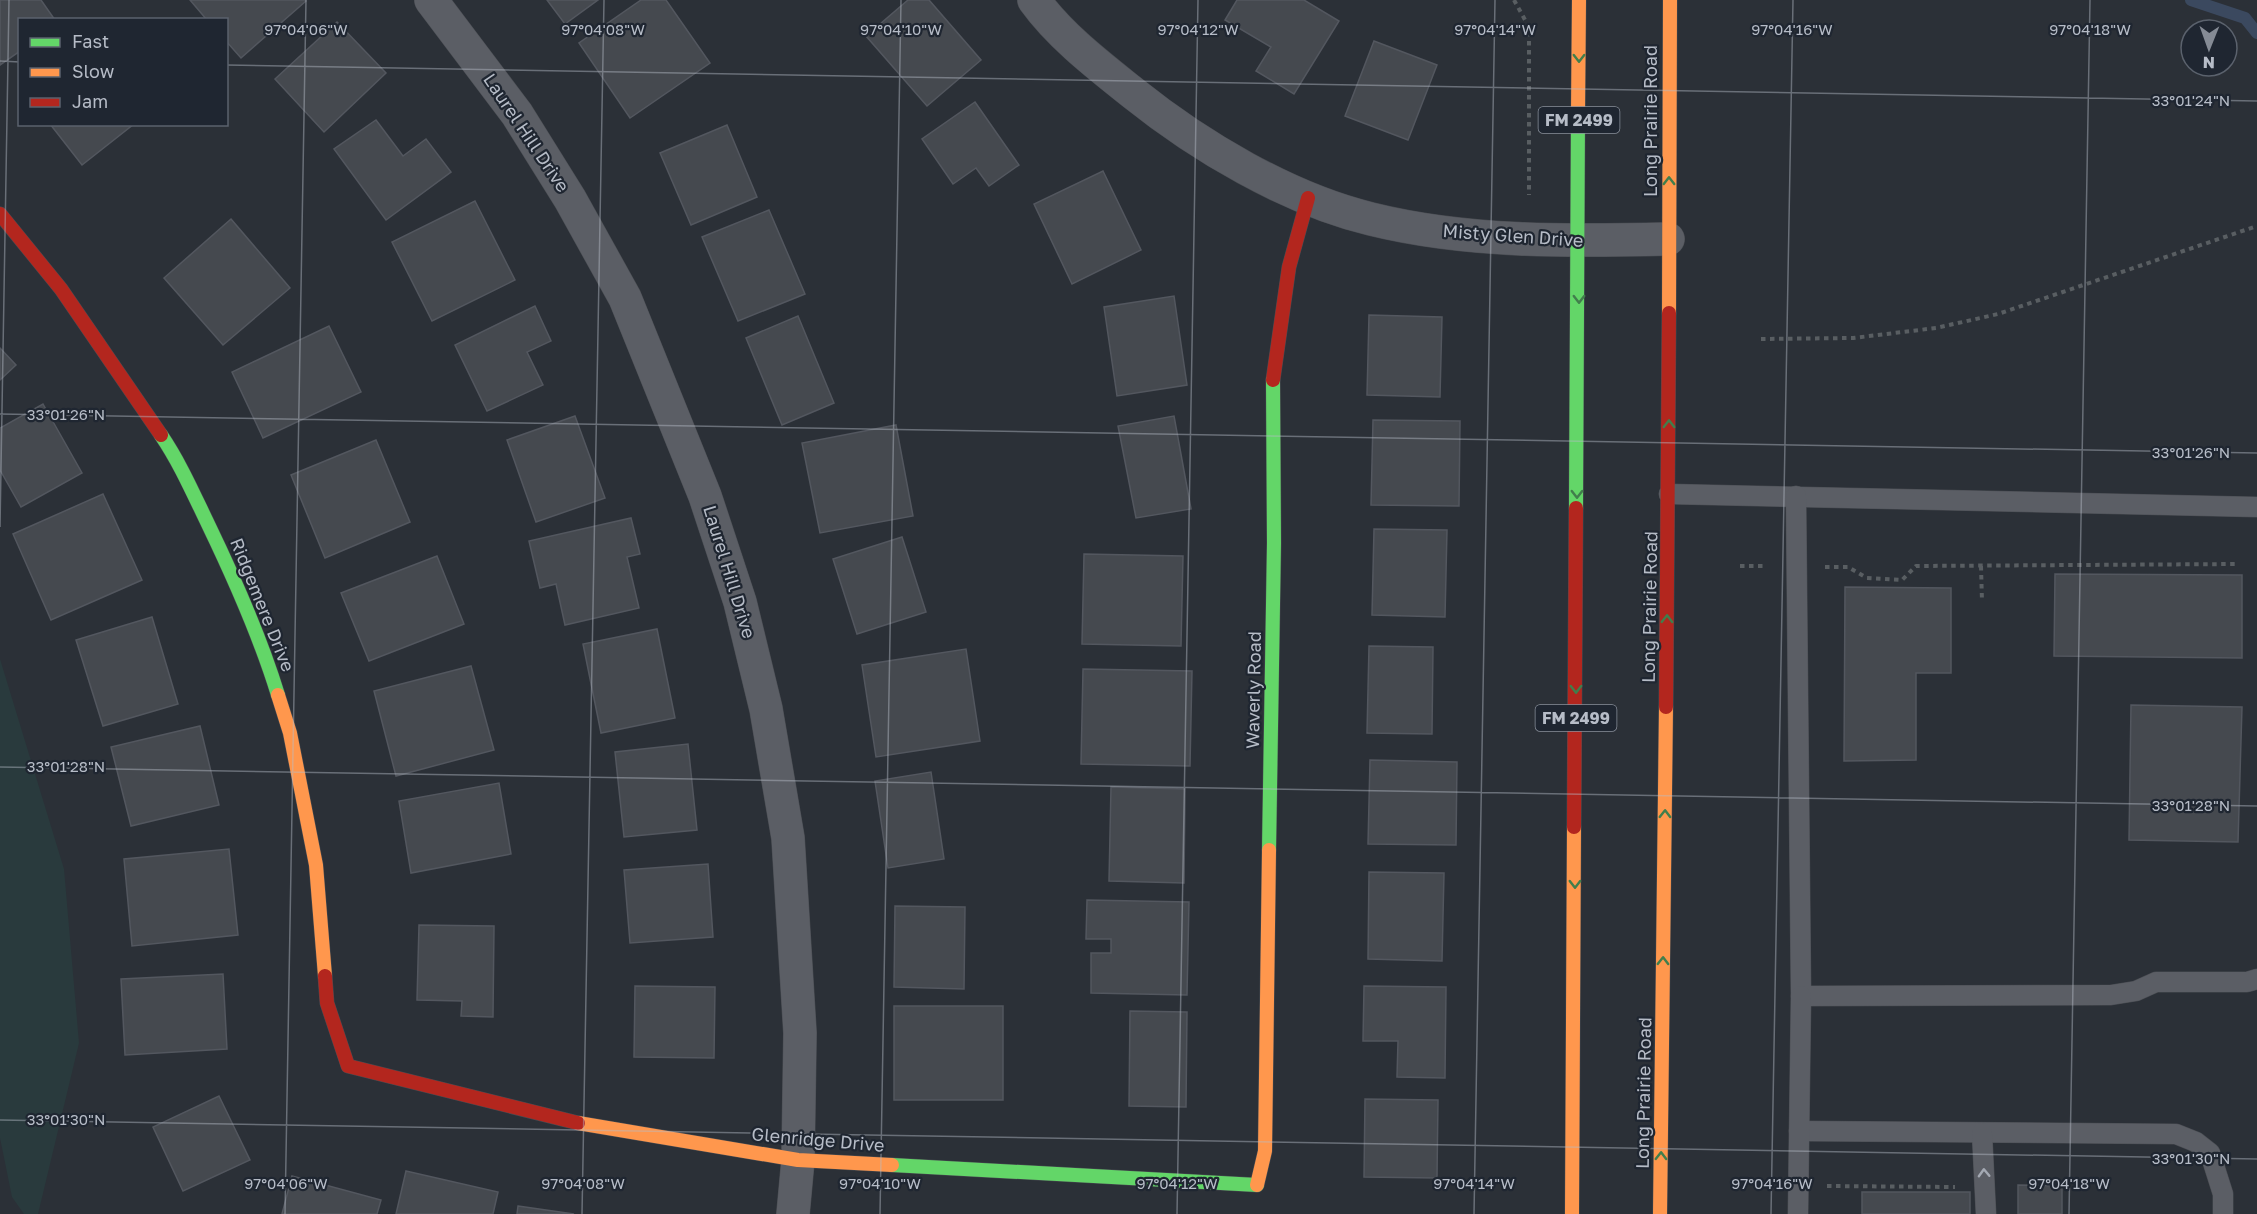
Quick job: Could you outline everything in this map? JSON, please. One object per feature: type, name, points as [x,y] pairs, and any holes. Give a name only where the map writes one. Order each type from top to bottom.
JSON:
[{"type":"street","name":"Laurel Hill Drive","points":[[431,0],[517,114],[570,199],[625,298],[705,496],[740,602],[766,709],[788,838],[800,1033],[798,1160],[793,1214]]},
{"type":"street","name":"Misty Glen Drive","points":[[1034,0],[1069,39],[1163,117],[1230,159],[1308,198],[1370,219],[1458,235],[1579,241],[1668,239]]},
{"type":"street","name":"FM 2499","points":[[1572,1214],[1579,0]]},
{"type":"street","name":"Long Prairie Road","points":[[1660,1214],[1669,494],[1670,0]]},
{"type":"street","name":"Waverly Road","points":[[1257,1186],[1265,1151],[1274,543],[1272,390],[1289,267],[1308,198]]},
{"type":"street","name":"Ridgemere Drive","points":[[0,214],[61,289],[176,457],[230,570],[266,656],[290,733],[316,866],[327,1003],[348,1066]]},
{"type":"street","name":"Glenridge Drive","points":[[348,1066],[579,1124],[798,1160],[1257,1186]]},
{"type":"lane","points":[[1669,494],[2257,507]]},
{"type":"lane","points":[[1796,496],[1801,996],[1798,1214]]},
{"type":"lane","points":[[1801,996],[2111,995],[2136,991],[2156,982],[2247,982],[2257,979]]},
{"type":"lane","points":[[1800,1131],[2176,1134],[2196,1142],[2210,1153],[2223,1194],[2223,1214]]},
{"type":"lane","points":[[1982,1133],[1986,1214]]},
{"type":"path","points":[[1514,0],[1529,27],[1528,195]]},
{"type":"path","points":[[1761,339],[1853,338],[1936,328],[1998,314],[2257,226]]},
{"type":"path","points":[[1740,566],[1848,567],[1867,578],[1902,580],[1916,566],[2238,564]]},
{"type":"path","points":[[1981,566],[1982,602]]},
{"type":"path","points":[[1825,1186],[1963,1187]]},
{"type":"shaded area","points":[[0,659],[64,869],[79,1043],[38,1214],[24,1214],[12,1197],[0,1138]]},
{"type":"building","points":[[0,0],[41,0],[54,18],[18,18],[18,52],[0,65]]},
{"type":"building","points":[[190,0],[306,1],[241,58],[228,43],[228,18],[205,18]]},
{"type":"building","points":[[547,0],[598,0],[565,24]]},
{"type":"building","points":[[641,0],[666,0],[710,63],[630,118],[579,43]]},
{"type":"building","points":[[908,0],[929,0],[981,60],[927,106],[866,36]]},
{"type":"building","points":[[1237,0],[1304,0],[1339,21],[1294,94],[1256,71],[1271,47],[1225,20]]},
{"type":"building","points":[[337,22],[386,73],[324,132],[275,79]]},
{"type":"building","points":[[1374,41],[1437,65],[1408,140],[1345,116]]},
{"type":"building","points":[[975,102],[1019,165],[989,186],[976,168],[953,184],[922,139]]},
{"type":"building","points":[[376,120],[403,156],[426,139],[451,172],[386,220],[334,149]]},
{"type":"building","points":[[727,125],[757,197],[691,225],[660,153]]},
{"type":"building","points":[[52,126],[131,126],[82,165]]},
{"type":"building","points":[[1103,171],[1141,250],[1072,284],[1034,204]]},
{"type":"building","points":[[475,201],[515,280],[432,321],[392,242]]},
{"type":"building","points":[[769,210],[805,294],[738,321],[702,237]]},
{"type":"building","points":[[231,219],[290,288],[223,345],[164,278]]},
{"type":"building","points":[[1174,296],[1187,385],[1117,396],[1104,307]]},
{"type":"building","points":[[535,306],[551,341],[527,352],[543,385],[487,411],[455,345]]},
{"type":"building","points":[[1369,315],[1442,317],[1440,397],[1367,395]]},
{"type":"building","points":[[798,316],[834,403],[782,425],[746,338]]},
{"type":"building","points":[[329,326],[361,392],[263,438],[232,372]]},
{"type":"building","points":[[0,348],[16,365],[0,380]]},
{"type":"building","points":[[43,404],[82,473],[21,507],[0,470],[0,428]]},
{"type":"building","points":[[575,416],[605,498],[536,522],[507,440]]},
{"type":"building","points":[[1174,416],[1191,509],[1136,518],[1118,426]]},
{"type":"building","points":[[1373,420],[1460,421],[1459,506],[1371,505]]},
{"type":"building","points":[[896,425],[913,516],[820,533],[802,443]]},
{"type":"building","points":[[376,440],[410,522],[325,558],[291,475]]},
{"type":"building","points":[[103,494],[142,580],[51,620],[13,534]]},
{"type":"building","points":[[631,518],[640,554],[627,557],[639,608],[565,625],[556,584],[540,588],[529,541]]},
{"type":"building","points":[[1374,529],[1447,530],[1445,617],[1372,615]]},
{"type":"building","points":[[902,537],[926,612],[857,634],[833,559]]},
{"type":"building","points":[[1084,554],[1183,556],[1181,646],[1082,644]]},
{"type":"building","points":[[437,556],[464,624],[369,661],[341,593]]},
{"type":"building","points":[[2055,574],[2242,575],[2242,658],[2054,656]]},
{"type":"building","points":[[1845,587],[1951,588],[1951,673],[1916,673],[1916,760],[1844,761]]},
{"type":"building","points":[[152,617],[178,704],[103,726],[76,640]]},
{"type":"building","points":[[657,629],[675,718],[601,733],[583,644]]},
{"type":"building","points":[[1369,646],[1433,647],[1432,734],[1367,733]]},
{"type":"building","points":[[966,649],[980,741],[876,757],[862,665]]},
{"type":"building","points":[[471,666],[494,750],[396,776],[374,691]]},
{"type":"building","points":[[1083,669],[1192,671],[1190,766],[1081,764]]},
{"type":"building","points":[[2131,705],[2242,707],[2238,842],[2129,840]]},
{"type":"building","points":[[200,726],[219,805],[131,826],[111,747]]},
{"type":"building","points":[[688,744],[697,830],[624,837],[615,752]]},
{"type":"building","points":[[1370,760],[1457,762],[1456,845],[1368,844]]},
{"type":"building","points":[[931,772],[944,859],[888,868],[875,781]]},
{"type":"building","points":[[499,783],[511,854],[411,873],[399,801]]},
{"type":"building","points":[[1111,787],[1185,789],[1184,883],[1109,881]]},
{"type":"building","points":[[229,849],[238,935],[132,946],[124,859]]},
{"type":"building","points":[[708,864],[713,937],[630,943],[624,870]]},
{"type":"building","points":[[1369,872],[1444,873],[1442,961],[1368,959]]},
{"type":"building","points":[[1087,900],[1189,902],[1187,995],[1091,993],[1091,953],[1111,953],[1111,939],[1086,939]]},
{"type":"building","points":[[895,906],[965,907],[964,989],[894,987]]},
{"type":"building","points":[[419,925],[494,926],[493,1017],[461,1016],[462,1001],[417,1000]]},
{"type":"building","points":[[223,974],[227,1049],[125,1055],[121,979]]},
{"type":"building","points":[[635,986],[715,987],[714,1058],[634,1057]]},
{"type":"building","points":[[1364,986],[1446,987],[1445,1078],[1397,1077],[1398,1041],[1363,1041]]},
{"type":"building","points":[[894,1006],[1003,1006],[1003,1100],[894,1100]]},
{"type":"building","points":[[1130,1011],[1187,1012],[1186,1107],[1129,1106]]},
{"type":"building","points":[[219,1096],[250,1160],[183,1191],[153,1127]]},
{"type":"building","points":[[1365,1099],[1438,1100],[1437,1178],[1364,1177]]},
{"type":"building","points":[[406,1171],[498,1192],[493,1214],[396,1214]]},
{"type":"building","points":[[292,1176],[381,1200],[377,1214],[282,1214]]},
{"type":"building","points":[[2018,1185],[2062,1186],[2062,1214],[2018,1214]]},
{"type":"building","points":[[1862,1192],[1970,1192],[1970,1214],[1862,1214]]},
{"type":"building","points":[[518,1206],[574,1214],[517,1214]]},
{"type":"waterway","points":[[2191,0],[2245,18],[2257,33]]},
{"type":"traffic: fast","points":[[1576,508],[1578,113]]},
{"type":"traffic: fast","points":[[1269,850],[1274,543],[1273,380]]},
{"type":"traffic: fast","points":[[161,435],[186,478],[228,566],[255,630],[278,695]]},
{"type":"traffic: fast","points":[[892,1165],[1257,1185]]},
{"type":"traffic: slow","points":[[1578,113],[1579,0]]},
{"type":"traffic: slow","points":[[1669,313],[1670,0]]},
{"type":"traffic: slow","points":[[278,695],[290,733],[316,865],[325,976]]},
{"type":"traffic: slow","points":[[1660,1214],[1666,707]]},
{"type":"traffic: slow","points":[[1572,1214],[1574,827]]},
{"type":"traffic: slow","points":[[1257,1185],[1265,1151],[1269,850]]},
{"type":"traffic: slow","points":[[578,1123],[798,1160],[892,1165]]},
{"type":"traffic: jam","points":[[1273,380],[1289,267],[1308,198]]},
{"type":"traffic: jam","points":[[0,214],[61,289],[161,435]]},
{"type":"traffic: jam","points":[[1666,707],[1669,313]]},
{"type":"traffic: jam","points":[[1574,827],[1576,508]]},
{"type":"traffic: jam","points":[[325,976],[327,1003],[348,1066],[578,1123]]}]
